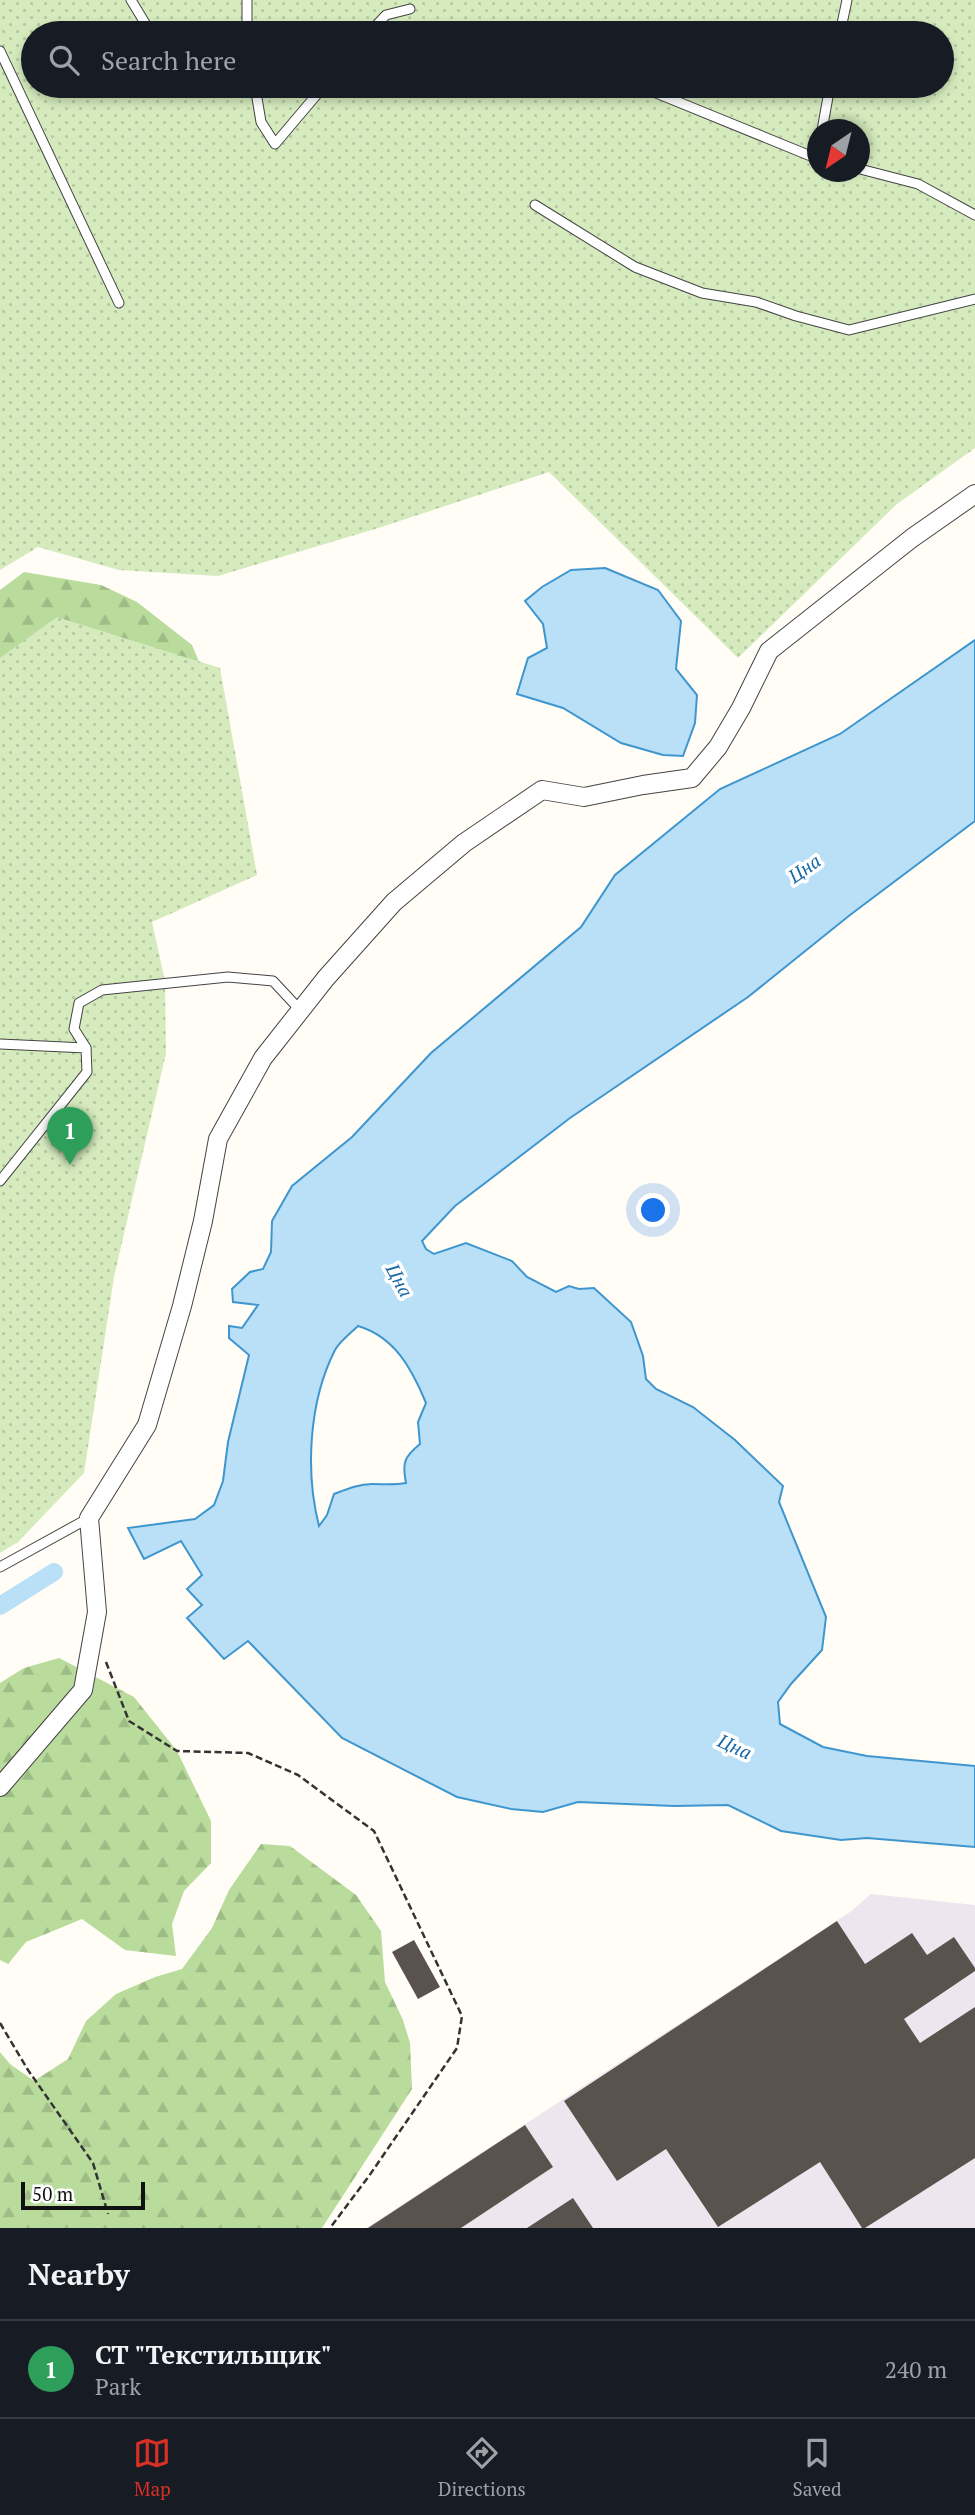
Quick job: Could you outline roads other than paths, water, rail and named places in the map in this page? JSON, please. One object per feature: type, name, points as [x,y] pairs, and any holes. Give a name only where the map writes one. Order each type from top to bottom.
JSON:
[{"type":"street","points":[[0,1787],[83,1690],[97,1612],[89,1518],[147,1425],[203,1222],[218,1139],[263,1058],[326,978],[394,902],[464,843],[542,790],[584,797],[692,778],[718,747],[769,651],[912,538],[975,494]]},
{"type":"lane","points":[[131,0],[144,21]]},
{"type":"lane","points":[[247,0],[247,21]]},
{"type":"lane","points":[[843,21],[847,0]]},
{"type":"lane","points":[[380,21],[386,15],[410,9]]},
{"type":"lane","points":[[0,51],[21,95]]},
{"type":"lane","points":[[22,98],[119,303]]},
{"type":"lane","points":[[257,98],[261,122],[275,144],[314,98]]},
{"type":"lane","points":[[670,98],[807,152]]},
{"type":"lane","points":[[824,119],[828,98]]},
{"type":"lane","points":[[870,172],[918,184],[975,215]]},
{"type":"lane","points":[[535,205],[635,267],[702,293],[756,302],[849,330],[975,299]]},
{"type":"lane","points":[[0,1181],[87,1072],[86,1048],[74,1030],[79,1003],[102,990],[228,977],[273,981],[300,1011]]},
{"type":"lane","points":[[0,1044],[86,1048]]},
{"type":"lane","points":[[0,1567],[89,1518]]},
{"type":"water","points":[[605,568],[658,590],[681,621],[676,669],[697,695],[695,723],[683,756],[663,755],[621,743],[563,708],[517,694],[528,658],[547,648],[543,624],[525,601],[542,587],[571,570]]},
{"type":"water","name":"Цна","points":[[975,640],[975,821],[850,915],[748,997],[570,1118],[455,1206],[422,1241],[426,1249],[434,1254],[466,1243],[512,1261],[527,1277],[556,1292],[569,1286],[579,1289],[594,1288],[631,1322],[643,1356],[646,1379],[656,1389],[693,1407],[735,1440],[783,1486],[779,1502],[826,1617],[822,1650],[778,1702],[780,1724],[823,1747],[867,1756],[975,1766],[975,1847],[867,1838],[841,1840],[781,1831],[728,1805],[578,1802],[543,1812],[511,1809],[457,1797],[342,1738],[248,1641],[224,1659],[187,1618],[202,1605],[187,1589],[202,1575],[181,1541],[144,1559],[128,1528],[195,1519],[214,1505],[223,1481],[228,1442],[249,1355],[229,1338],[229,1326],[242,1328],[258,1305],[233,1302],[232,1289],[250,1272],[263,1269],[271,1252],[272,1221],[292,1186],[352,1137],[431,1053],[581,927],[615,875],[720,789],[840,734]],"holes":[[[358,1326],[371,1331],[401,1356],[421,1390],[426,1403],[418,1422],[420,1444],[406,1461],[406,1483],[362,1485],[334,1494],[327,1515],[319,1526],[311,1460],[312,1436],[320,1391],[326,1370],[340,1343]]]},
{"type":"waterway","points":[[0,1606],[54,1572]]},
{"type":"place","name":"СТ \"Текстильщик\"","points":[[70,1165]]}]
